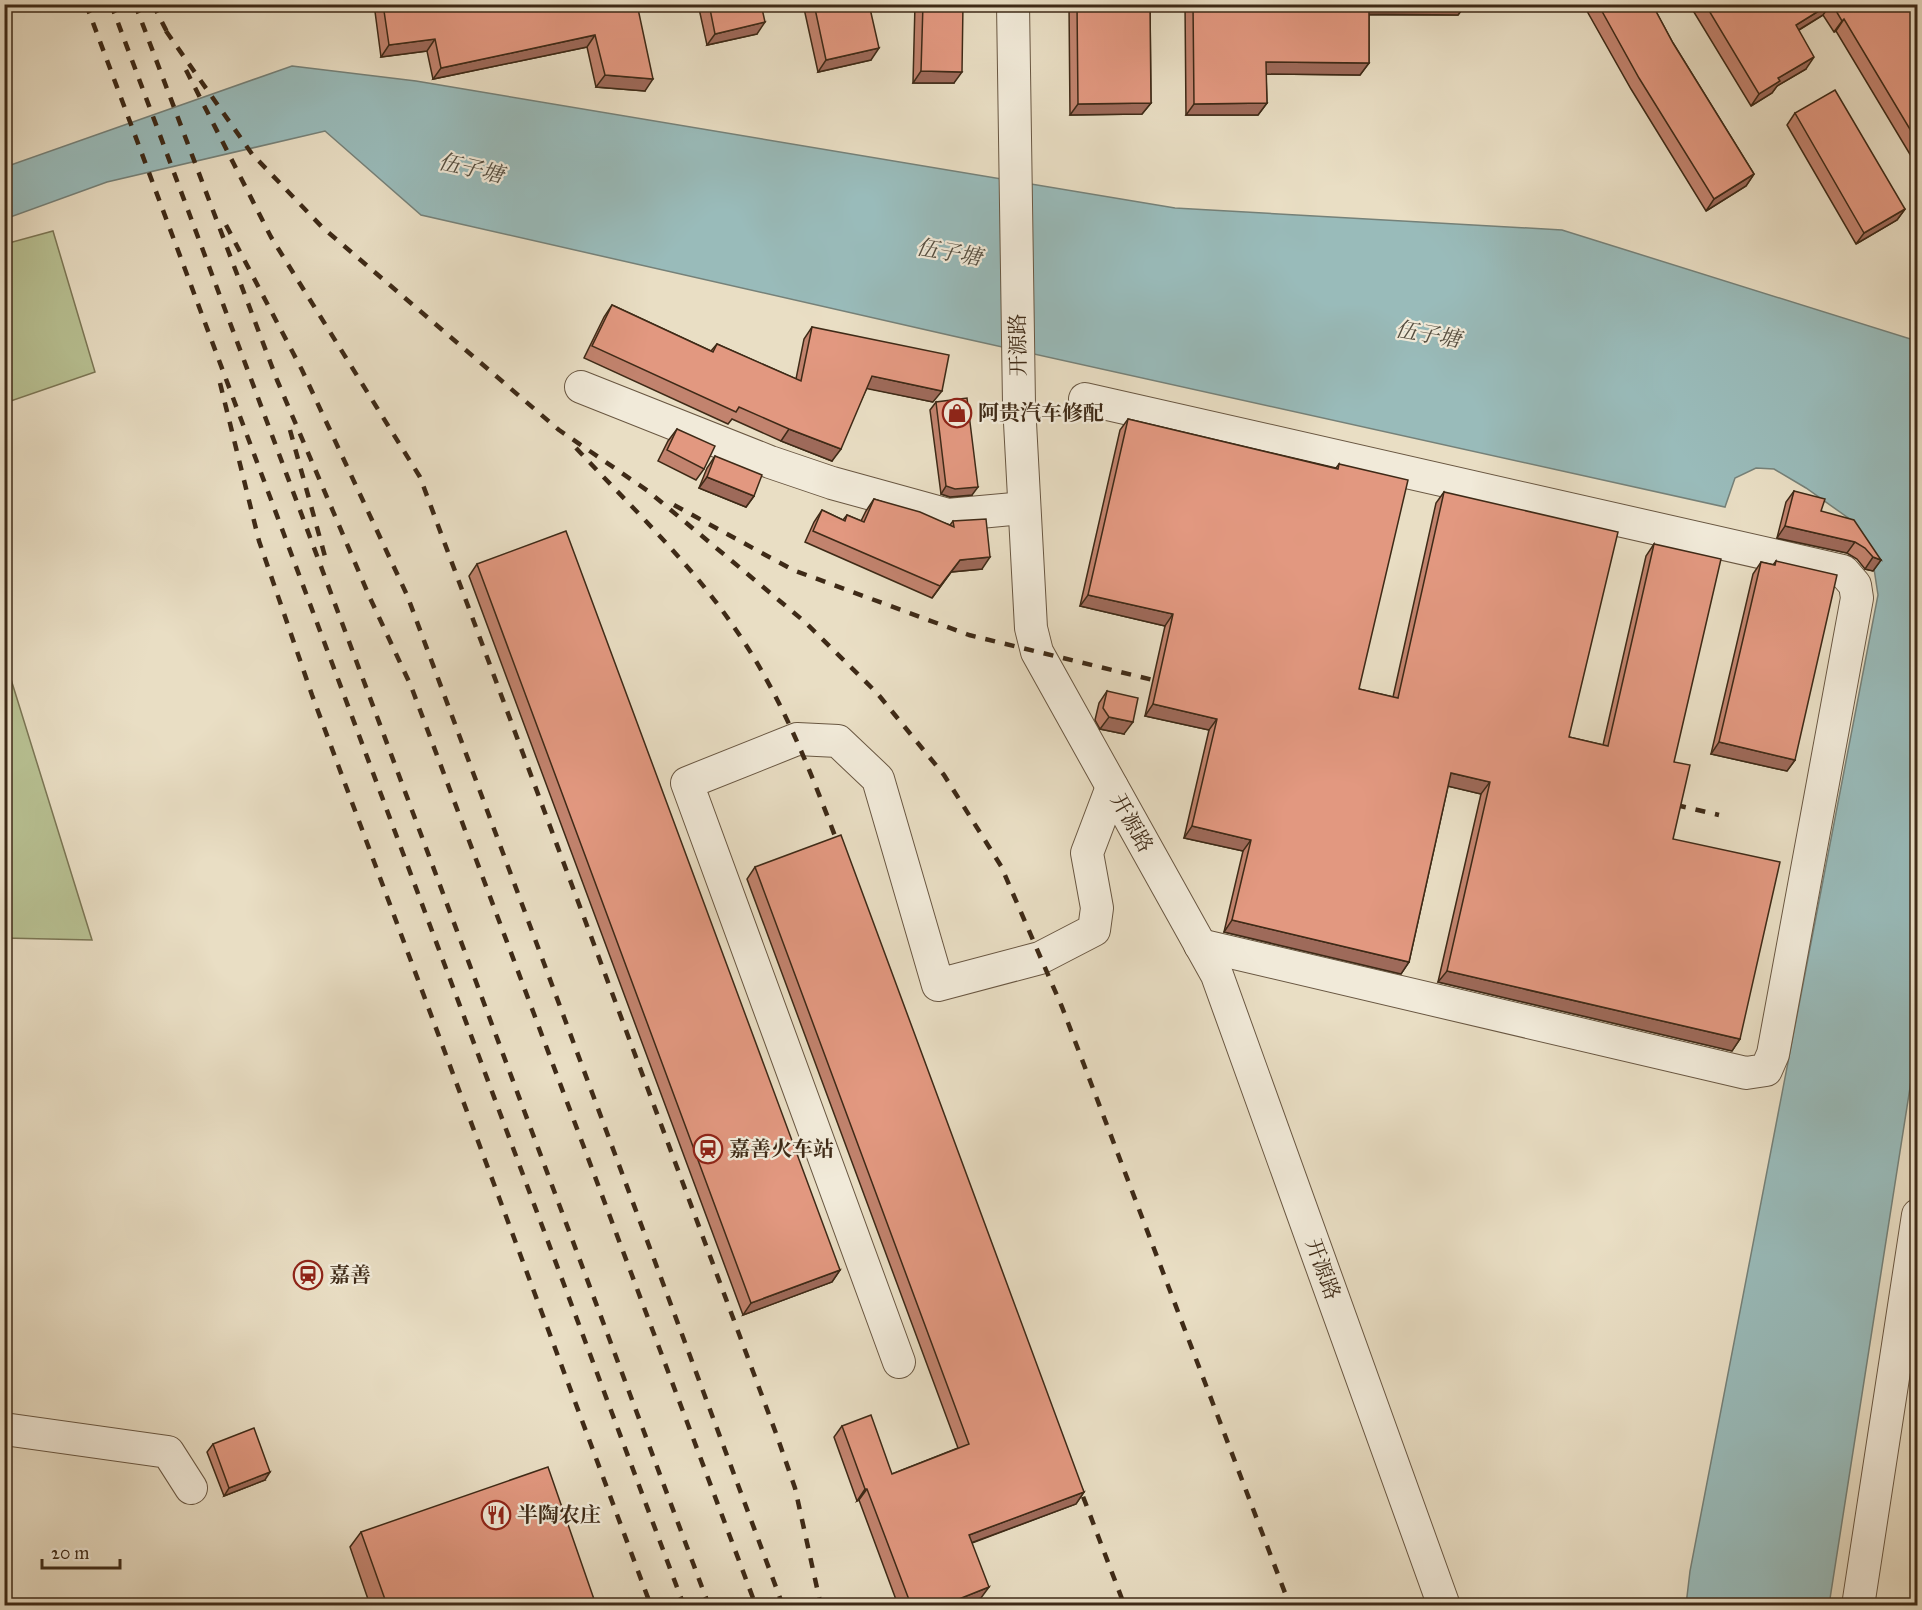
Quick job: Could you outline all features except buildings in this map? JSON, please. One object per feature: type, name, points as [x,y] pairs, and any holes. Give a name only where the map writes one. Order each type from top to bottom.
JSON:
[{"type":"street","name":"开源路","points":[[1013,4],[1019,404],[1031,628],[1037,652],[1216,975],[1444,1605]]},
{"type":"street","points":[[581,387],[770,462],[832,483],[948,515],[1024,508]]},
{"type":"street","points":[[1085,399],[1844,572],[1855,585],[1857,598],[1773,1054],[1766,1070],[1746,1072],[1200,945]]},
{"type":"street","points":[[899,1362],[687,783],[797,739],[838,741],[878,779],[938,985],[1040,958],[1094,930],[1097,908],[1087,853],[1112,787]]},
{"type":"street","points":[[1858,1605],[1917,1215]]},
{"type":"street","points":[[4,1429],[168,1452],[191,1488]]},
{"type":"green space","points":[[53,231],[95,372],[5,403],[5,244]]},
{"type":"green space","points":[[5,660],[92,940],[5,938]]},
{"type":"water","name":"伍子塘","points":[[292,66],[416,81],[1175,208],[1562,230],[1917,341],[1917,1043],[1829,1605],[1686,1605],[1690,1571],[1878,595],[1871,549],[1854,522],[1806,488],[1774,469],[1756,468],[1735,478],[1725,507],[953,336],[421,215],[325,131],[107,182],[5,219],[5,167]]},
{"type":"railway","points":[[86,4],[684,1606]]},
{"type":"railway","points":[[111,4],[709,1606]]},
{"type":"railway","points":[[135,4],[277,380],[370,598],[411,686],[756,1606]]},
{"type":"railway","points":[[153,4],[170,38]]},
{"type":"railway","points":[[166,31],[252,154],[322,227],[559,430],[648,491],[805,622],[877,693],[944,775],[1001,866],[1062,1007],[1290,1606]]},
{"type":"railway","points":[[186,70],[271,237],[420,477],[777,1436],[795,1488],[821,1606]]},
{"type":"railway","points":[[226,225],[302,370],[407,595],[783,1606]]},
{"type":"railway","points":[[220,383],[259,541],[312,695],[651,1606]]},
{"type":"railway","points":[[290,430],[326,560]]},
{"type":"railway","points":[[576,448],[680,559],[736,630],[782,710],[841,852]]},
{"type":"railway","points":[[674,505],[793,570],[969,635],[1153,680]]},
{"type":"railway","points":[[1676,805],[1719,815]]},
{"type":"railway","points":[[1076,1478],[1122,1599]]},
{"type":"place","name":"阿贵汽车修配","points":[[957,413]]},
{"type":"place","name":"嘉善火车站","points":[[708,1149]]},
{"type":"place","name":"嘉善","points":[[308,1275]]},
{"type":"place","name":"半陶农庄","points":[[496,1515]]}]
